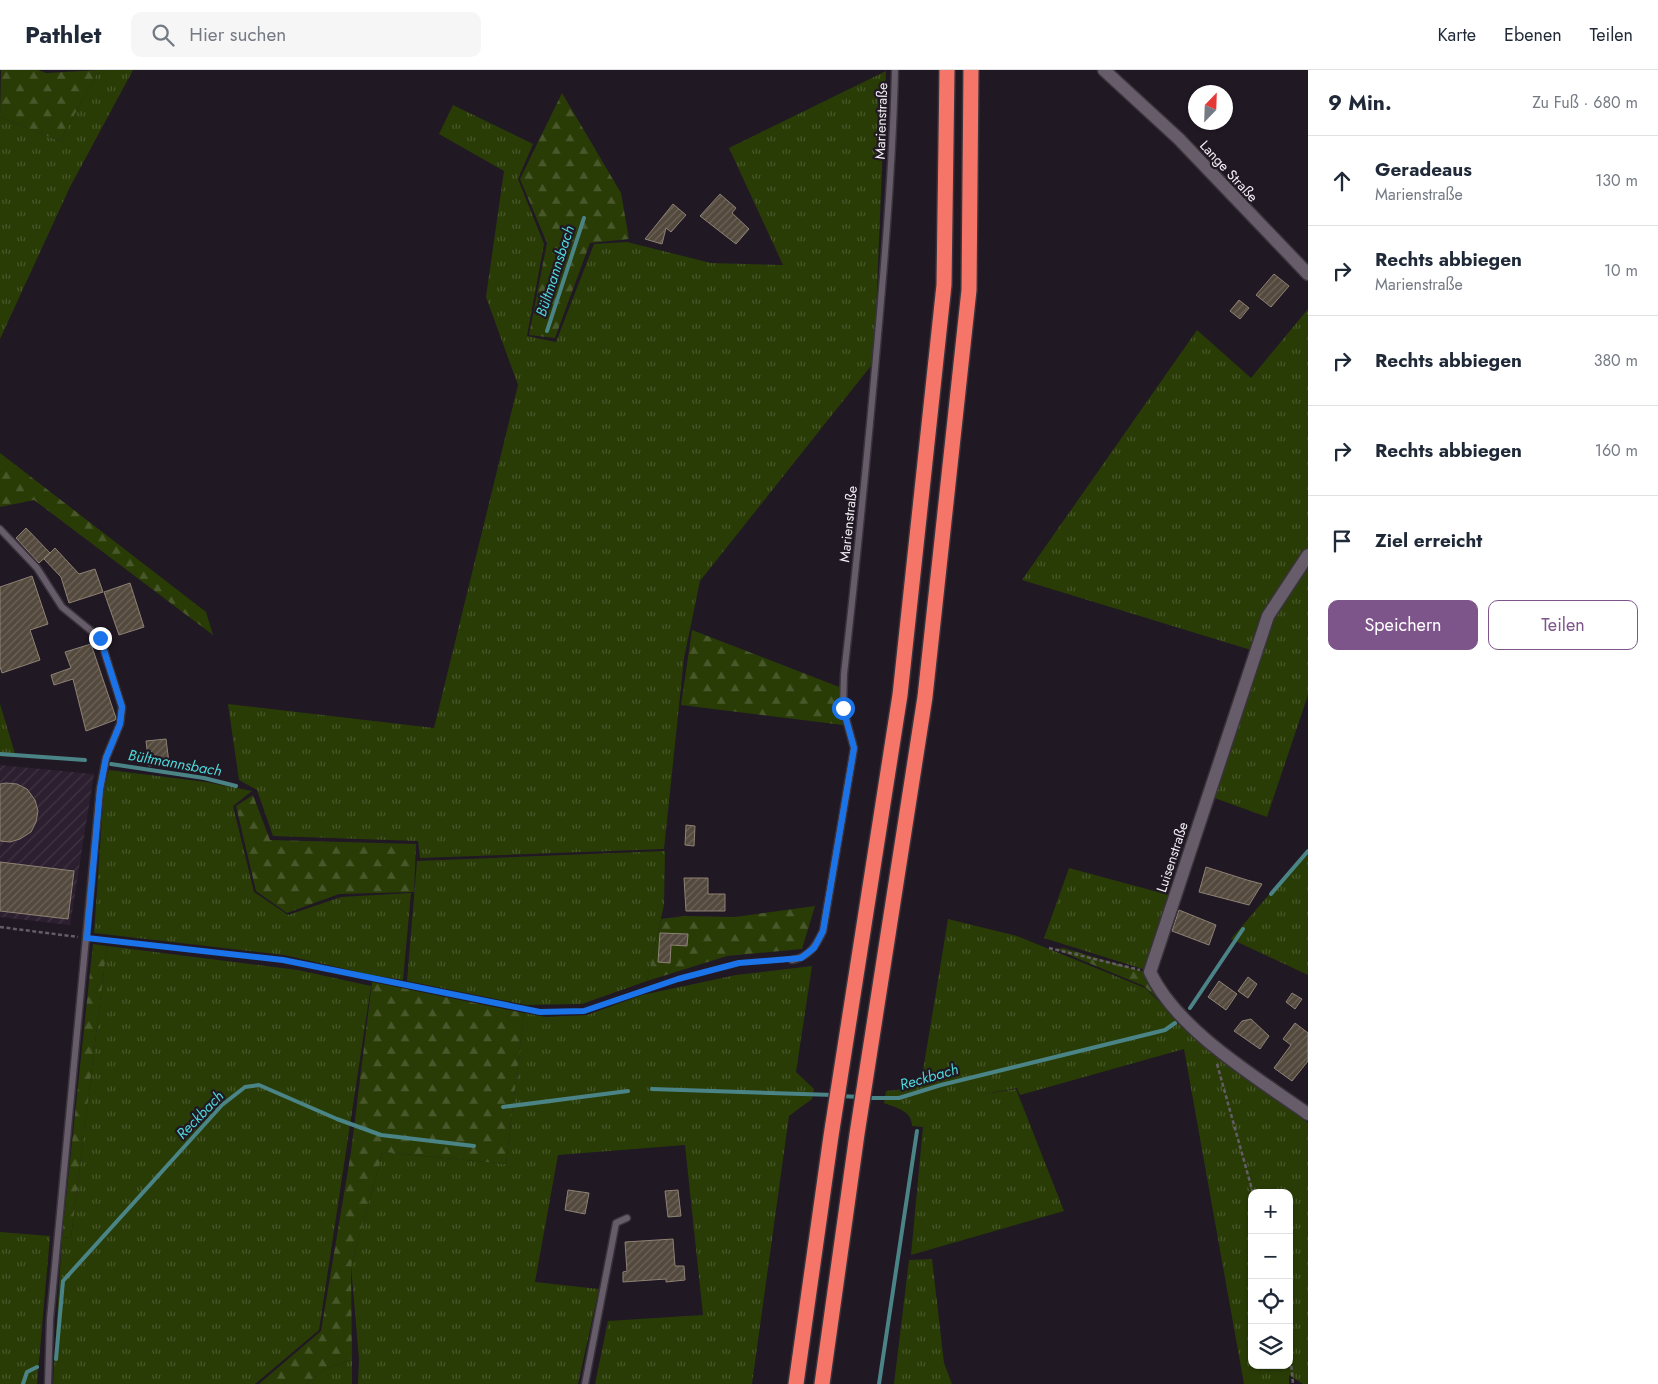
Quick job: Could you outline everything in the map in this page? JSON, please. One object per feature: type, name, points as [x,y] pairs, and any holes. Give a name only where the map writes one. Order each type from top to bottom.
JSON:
[{"type":"highway","points":[[796,1384],[840,1080],[900,695],[944,285],[947,70]]},
{"type":"highway","points":[[822,1384],[861,1111],[925,697],[969,290],[971,70]]},
{"type":"street","name":"Lange Straße","points":[[1104,70],[1179,139],[1308,274]]},
{"type":"street","name":"Luisenstraße","points":[[1150,972],[1268,616],[1308,555]]},
{"type":"street","points":[[1150,972],[1158,989],[1212,1046],[1308,1114]]},
{"type":"lane","name":"Marienstraße","points":[[792,960],[801,958],[814,948],[823,931],[854,748],[843,708],[844,674],[869,451],[885,266],[891,187],[895,70]]},
{"type":"lane","points":[[0,529],[37,568],[62,607],[100,638],[122,707],[120,724],[106,758],[100,789],[50,1319],[48,1384]]},
{"type":"lane","points":[[585,1384],[616,1223],[627,1218]]},
{"type":"path","points":[[0,927],[283,960],[540,1012],[584,1011],[678,979],[739,963],[792,960]]},
{"type":"path","points":[[1049,948],[1150,972]]},
{"type":"path","points":[[1212,1046],[1252,1189]]},
{"type":"path","points":[[1292,1369],[1293,1384]]},
{"type":"shaded area","points":[[0,765],[94,774],[70,925],[0,917]]},
{"type":"green space","points":[[1,70],[38,70],[46,73],[99,70],[60,141],[0,117]]},
{"type":"green space","points":[[99,70],[133,70],[70,187],[0,339],[0,117],[60,141]]},
{"type":"green space","points":[[886,71],[874,362],[700,581],[684,658],[664,849],[420,858],[418,841],[273,836],[257,790],[239,780],[228,704],[434,728],[518,385],[486,297],[504,171],[439,134],[453,105],[533,144],[518,179],[544,244],[527,336],[556,342],[594,244],[627,242],[711,263],[783,265],[729,148]]},
{"type":"green space","points":[[562,93],[621,193],[629,239],[590,243],[555,338],[529,335],[547,243],[520,179]]},
{"type":"green space","points":[[1308,309],[1308,550],[1280,585],[1264,615],[1251,650],[1022,580],[1197,330],[1251,378]]},
{"type":"green space","points":[[0,453],[206,612],[213,635],[34,500],[0,507]]},
{"type":"green space","points":[[1308,562],[1308,695],[1267,817],[1212,797],[1272,619]]},
{"type":"green space","points":[[692,630],[847,690],[843,725],[681,705]]},
{"type":"green space","points":[[0,704],[16,757],[0,756]]},
{"type":"green space","points":[[109,770],[206,782],[252,791],[233,806],[254,892],[288,915],[341,897],[411,893],[403,980],[284,955],[94,933],[104,790]]},
{"type":"green space","points":[[253,795],[270,840],[416,844],[414,892],[339,894],[287,913],[256,891],[236,806]]},
{"type":"green space","points":[[1308,849],[1308,975],[1231,939]]},
{"type":"green space","points":[[665,851],[664,905],[647,981],[582,1004],[526,1005],[407,981],[417,861]]},
{"type":"green space","points":[[1069,868],[1169,895],[1146,970],[1044,938]]},
{"type":"green space","points":[[815,906],[802,949],[727,956],[647,981],[661,919],[685,916],[735,917]]},
{"type":"green space","points":[[948,919],[1017,936],[1145,988],[1206,1047],[1308,1123],[1308,1384],[1303,1384],[1289,1375],[1289,1384],[1244,1384],[1184,1049],[1020,1095],[1017,1088],[980,1095],[1016,1089],[1064,1211],[911,1255],[923,1127],[912,1126],[907,1113],[884,1103],[886,1091],[908,1087],[916,1081],[923,1071]]},
{"type":"green space","points":[[93,944],[107,946],[71,1238],[62,1237]]},
{"type":"green space","points":[[107,946],[298,970],[371,986],[319,1330],[255,1384],[53,1384],[62,1237],[71,1238]]},
{"type":"green space","points":[[1063,948],[1149,973],[1184,1024],[1144,986],[1055,949]]},
{"type":"green space","points":[[812,966],[796,1072],[814,1089],[812,1099],[789,1116],[752,1384],[595,1384],[608,1321],[703,1315],[685,1145],[558,1155],[535,1282],[599,1289],[578,1384],[358,1384],[359,1359],[351,1266],[383,1152],[506,1164],[524,1013],[546,1017],[587,1015],[642,995],[736,975]]},
{"type":"green space","points":[[372,982],[524,1013],[506,1164],[383,1152],[351,1266],[352,1359],[324,1369],[307,1384],[259,1384],[321,1331],[351,1152]]},
{"type":"green space","points":[[0,1232],[50,1236],[37,1384],[0,1384]]},
{"type":"green space","points":[[932,1259],[944,1363],[952,1384],[894,1384],[909,1260]]},
{"type":"green space","points":[[352,1359],[352,1384],[307,1384],[324,1369]]},
{"type":"building","points":[[720,194],[736,208],[732,213],[749,229],[736,244],[700,216]]},
{"type":"building","points":[[673,204],[686,215],[671,232],[666,228],[662,244],[645,239]]},
{"type":"building","points":[[1274,274],[1289,286],[1271,307],[1256,295]]},
{"type":"building","points":[[1239,300],[1249,308],[1240,319],[1230,311]]},
{"type":"building","points":[[26,528],[50,553],[39,563],[16,538]]},
{"type":"building","points":[[55,548],[79,574],[95,569],[103,592],[69,603],[61,577],[44,559]]},
{"type":"building","points":[[32,576],[48,624],[30,630],[40,660],[2,673],[0,667],[0,587]]},
{"type":"building","points":[[130,583],[144,627],[119,635],[104,592]]},
{"type":"building","points":[[91,644],[116,718],[86,731],[73,679],[54,685],[51,675],[71,668],[65,652]]},
{"type":"building","points":[[166,739],[169,763],[149,766],[146,741]]},
{"type":"building","points":[[0,784],[17,784],[27,789],[35,800],[38,811],[36,822],[31,832],[20,839],[10,842],[0,841]]},
{"type":"building","points":[[686,825],[695,826],[694,846],[685,845]]},
{"type":"building","points":[[0,862],[74,871],[68,919],[0,911]]},
{"type":"building","points":[[1206,867],[1262,884],[1249,905],[1199,892]]},
{"type":"building","points":[[684,878],[708,878],[708,894],[725,894],[725,911],[686,911]]},
{"type":"building","points":[[1179,910],[1216,925],[1209,945],[1172,931]]},
{"type":"building","points":[[660,933],[688,934],[687,946],[671,945],[670,963],[658,962]]},
{"type":"building","points":[[1248,977],[1257,984],[1248,998],[1238,991]]},
{"type":"building","points":[[1219,981],[1237,994],[1226,1010],[1208,997]]},
{"type":"building","points":[[1292,993],[1302,999],[1295,1009],[1286,1002]]},
{"type":"building","points":[[1251,1019],[1269,1036],[1260,1049],[1234,1031],[1242,1021]]},
{"type":"building","points":[[1295,1023],[1308,1033],[1308,1061],[1292,1081],[1274,1068],[1291,1045],[1283,1039]]},
{"type":"building","points":[[568,1190],[589,1193],[585,1214],[565,1210]]},
{"type":"building","points":[[678,1190],[681,1216],[668,1217],[665,1191]]},
{"type":"building","points":[[673,1239],[675,1266],[684,1266],[685,1280],[666,1282],[666,1279],[623,1282],[623,1272],[627,1271],[625,1242]]},
{"type":"waterway","name":"Bültmannsbach","points":[[547,331],[584,218]]},
{"type":"waterway","name":"Bültmannsbach","points":[[0,754],[85,760]]},
{"type":"waterway","name":"Bültmannsbach","points":[[111,764],[204,778],[236,786]]},
{"type":"waterway","name":"Reckbach","points":[[1271,894],[1308,851]]},
{"type":"waterway","name":"Reckbach","points":[[1190,1008],[1243,929]]},
{"type":"waterway","name":"Reckbach","points":[[866,1098],[899,1098],[941,1085],[1165,1030],[1175,1023]]},
{"type":"waterway","name":"Reckbach","points":[[56,1359],[63,1281],[222,1105],[245,1087],[259,1085],[337,1119],[381,1135],[474,1146]]},
{"type":"waterway","name":"Reckbach","points":[[652,1089],[834,1095]]},
{"type":"waterway","name":"Reckbach","points":[[503,1107],[628,1091]]},
{"type":"waterway","name":"Reckbach","points":[[841,1096],[859,1097]]},
{"type":"waterway","points":[[879,1384],[917,1131]]},
{"type":"waterway","name":"Reckbach","points":[[23,1384],[27,1372],[37,1367]]},
{"type":"route","points":[[100,638],[122,707],[120,724],[106,758],[100,789],[87,938],[283,960],[540,1012],[584,1011],[678,979],[739,963],[801,958],[814,948],[823,931],[854,748],[843,708]]}]
